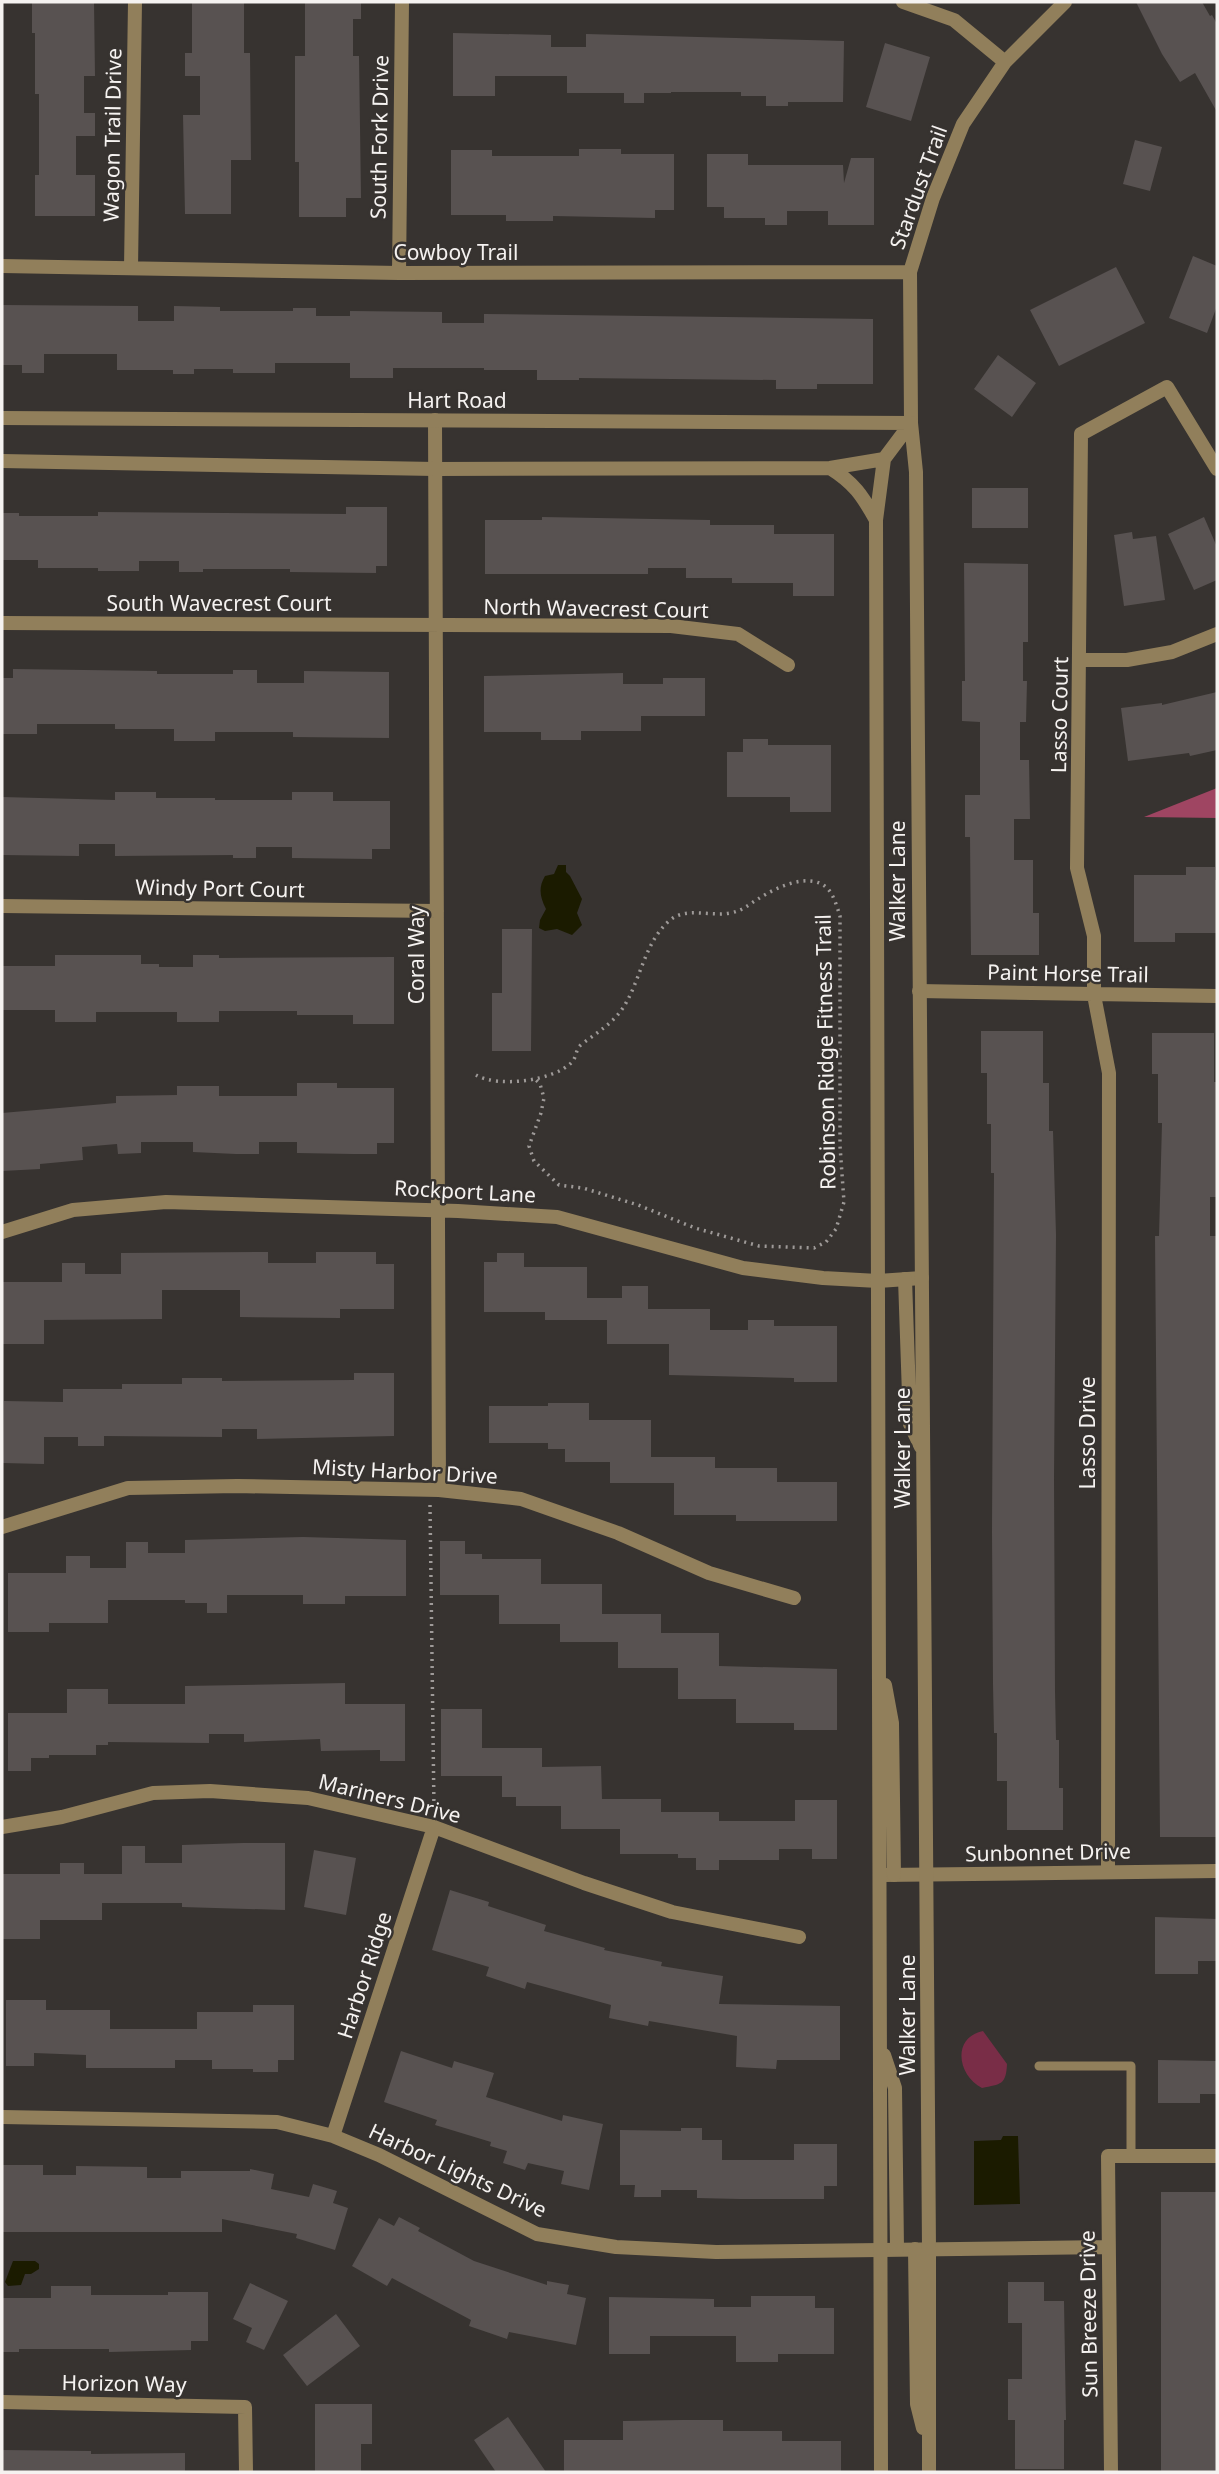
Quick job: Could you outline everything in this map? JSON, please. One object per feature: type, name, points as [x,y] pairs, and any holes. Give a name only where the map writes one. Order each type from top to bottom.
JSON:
[{"type":"street","name":"Wagon Trail Drive","points":[[131,268],[135,2]]},
{"type":"street","name":"South Fork Drive","points":[[398,273],[402,2]]},
{"type":"street","points":[[903,2],[954,20],[1005,62]]},
{"type":"street","name":"Stardust Trail","points":[[911,423],[910,272],[933,198],[963,124],[1005,62],[1065,2]]},
{"type":"street","name":"Cowboy Trail","points":[[2,266],[398,273],[910,272]]},
{"type":"street","name":"Lasso Court","points":[[1094,995],[1094,936],[1077,868],[1081,434],[1167,387],[1217,469]]},
{"type":"street","name":"Hart Road","points":[[2,418],[911,423]]},
{"type":"street","name":"Coral Way","points":[[435,421],[438,1210],[435,1489]]},
{"type":"street","points":[[2,461],[435,469],[830,468],[884,459],[911,423]]},
{"type":"street","name":"Walker Lane","points":[[911,423],[916,472],[927,1875],[922,2249],[929,2472]]},
{"type":"street","name":"Walker Lane","points":[[881,2472],[880,2044],[887,1875],[879,1656],[876,520],[884,459]]},
{"type":"street","points":[[830,468],[851,482],[876,520]]},
{"type":"street","name":"South Wavecrest Court","points":[[2,623],[435,626]]},
{"type":"street","name":"North Wavecrest Court","points":[[435,626],[671,626],[738,634],[788,664]]},
{"type":"street","points":[[1081,660],[1127,660],[1172,652],[1217,634]]},
{"type":"street","name":"Windy Port Court","points":[[2,906],[437,911]]},
{"type":"street","name":"Paint Horse Trail","points":[[919,991],[1217,996]]},
{"type":"street","name":"Lasso Drive","points":[[1094,995],[1109,1073],[1108,1872]]},
{"type":"street","name":"Rockport Lane","points":[[2,1232],[73,1210],[166,1202],[438,1210],[557,1217],[743,1268],[823,1278],[878,1281],[922,1278]]},
{"type":"street","points":[[905,1279],[910,1424],[923,1451]]},
{"type":"street","name":"Misty Harbor Drive","points":[[2,1527],[128,1488],[237,1486],[435,1489],[521,1499],[618,1533],[709,1573],[794,1598]]},
{"type":"street","name":"Mariners Drive","points":[[2,1827],[62,1817],[153,1793],[210,1791],[308,1798],[434,1827],[584,1883],[672,1912],[799,1937]]},
{"type":"street","name":"Harbor Ridge","points":[[333,2136],[434,1827]]},
{"type":"street","name":"Sunbonnet Drive","points":[[887,1875],[1217,1871]]},
{"type":"street","points":[[880,2044],[895,2088],[897,2249]]},
{"type":"street","name":"Harbor Lights Drive","points":[[2,2117],[277,2122],[333,2136],[379,2155],[537,2234],[616,2247],[703,2251],[1108,2247]]},
{"type":"street","name":"Sun Breeze Drive","points":[[1111,2472],[1108,2156],[1131,2156]]},
{"type":"street","points":[[1131,2156],[1217,2156]]},
{"type":"street","name":"Horizon Way","points":[[2,2402],[245,2407],[246,2472]]},
{"type":"lane","points":[[1039,2066],[1131,2066],[1131,2156]]},
{"type":"path","name":"Robinson Ridge Fitness Trail","points":[[476,1075],[484,1080],[535,1079],[563,1069],[574,1061],[578,1048],[614,1021],[628,1000],[654,942],[671,919],[683,913],[727,914],[744,909],[775,889],[815,881],[827,888],[836,902],[840,916],[840,1146],[844,1202],[836,1230],[825,1242],[814,1248],[759,1246],[695,1228],[638,1205],[583,1188],[559,1185],[534,1161],[529,1146],[544,1098],[540,1084],[535,1079]]},
{"type":"path","points":[[434,1827],[435,1489]]},
{"type":"shaded area","points":[[1217,788],[1217,818],[1144,817]]},
{"type":"shaded area","points":[[558,865],[566,865],[566,872],[582,899],[577,913],[582,925],[572,935],[557,929],[545,931],[539,928],[546,909],[541,896],[541,885],[545,876],[554,874]]},
{"type":"shaded area","points":[[983,2031],[1007,2064],[1004,2080],[994,2086],[982,2088],[963,2067],[962,2049],[973,2035]]},
{"type":"shaded area","points":[[1003,2136],[1018,2136],[1020,2204],[974,2205],[974,2141],[1001,2140]]},
{"type":"shaded area","points":[[13,2261],[35,2261],[39,2264],[39,2269],[25,2274],[21,2285],[8,2286],[5,2282]]},
{"type":"building","points":[[32,2],[94,2],[95,76],[84,76],[84,113],[95,113],[95,136],[76,136],[76,175],[95,175],[95,216],[35,216],[35,175],[39,175],[39,94],[35,94]]},
{"type":"building","points":[[192,2],[244,2],[244,53],[250,53],[251,160],[231,160],[231,214],[185,214],[183,115],[200,115],[200,76],[185,76],[185,53],[192,53]]},
{"type":"building","points":[[305,2],[361,2],[361,19],[353,19],[353,56],[359,56],[361,198],[346,198],[346,217],[299,217],[299,162],[295,162],[295,56],[305,56]]},
{"type":"building","points":[[1136,2],[1202,2],[1210,16],[1212,15],[1217,24],[1217,112],[1195,73],[1180,82],[1162,54]]},
{"type":"building","points":[[453,33],[551,35],[551,47],[586,47],[586,34],[844,41],[843,102],[788,102],[788,106],[766,106],[766,96],[741,96],[741,92],[671,92],[644,93],[644,103],[624,103],[624,93],[567,93],[567,76],[495,76],[495,96],[453,96]]},
{"type":"building","points":[[885,43],[930,57],[911,121],[866,107]]},
{"type":"building","points":[[1135,140],[1162,147],[1150,191],[1123,184]]},
{"type":"building","points":[[579,149],[621,149],[621,154],[674,154],[674,210],[655,210],[655,218],[553,216],[553,221],[506,221],[506,215],[451,215],[451,150],[492,150],[492,156],[579,156]]},
{"type":"building","points":[[707,154],[748,154],[748,165],[843,165],[844,183],[851,158],[874,158],[874,225],[828,225],[828,211],[787,211],[787,225],[765,225],[765,218],[724,218],[724,207],[707,207]]},
{"type":"building","points":[[1193,256],[1217,266],[1217,306],[1207,333],[1169,318]]},
{"type":"building","points":[[1116,267],[1145,323],[1059,366],[1030,310]]},
{"type":"building","points":[[2,305],[138,306],[138,321],[174,321],[174,306],[220,307],[220,311],[293,311],[293,308],[316,308],[316,316],[350,316],[350,311],[442,312],[442,323],[484,323],[484,314],[873,319],[873,384],[817,384],[817,389],[776,389],[776,380],[537,380],[537,370],[484,368],[393,368],[393,378],[350,378],[350,363],[275,363],[275,373],[194,369],[194,374],[173,374],[173,370],[117,370],[117,354],[44,354],[44,373],[22,373],[22,365],[2,365]]},
{"type":"building","points":[[998,355],[1036,383],[1012,417],[974,389]]},
{"type":"building","points":[[972,488],[1028,488],[1028,528],[972,528]]},
{"type":"building","points":[[346,507],[387,507],[387,566],[376,566],[376,573],[290,572],[290,569],[203,569],[203,572],[179,572],[179,561],[139,561],[139,571],[98,571],[98,568],[38,568],[38,560],[2,560],[2,513],[19,513],[19,516],[98,516],[98,512],[346,514]]},
{"type":"building","points":[[542,517],[710,520],[710,525],[774,525],[774,534],[834,534],[834,596],[793,596],[793,583],[732,583],[732,578],[686,578],[686,568],[648,568],[648,574],[485,574],[485,520],[542,520]]},
{"type":"building","points":[[1204,517],[1217,547],[1217,580],[1194,590],[1168,534]]},
{"type":"building","points":[[1132,532],[1133,539],[1156,536],[1165,600],[1124,606],[1114,535]]},
{"type":"building","points":[[964,563],[1028,564],[1028,642],[1023,642],[1023,681],[1027,681],[1026,722],[1020,722],[1020,760],[1029,760],[1030,819],[1014,819],[1014,860],[1033,860],[1033,913],[1039,913],[1039,955],[971,955],[970,837],[965,837],[965,795],[980,795],[980,722],[962,721],[962,681],[965,681]]},
{"type":"building","points":[[13,669],[157,671],[157,674],[233,674],[233,670],[257,670],[257,683],[304,683],[304,671],[389,672],[389,738],[293,737],[293,732],[215,732],[215,741],[174,741],[174,729],[115,729],[115,724],[37,724],[37,734],[2,734],[2,678],[13,678]]},
{"type":"building","points":[[623,673],[623,684],[663,684],[663,678],[705,678],[705,716],[641,716],[641,731],[581,731],[581,740],[541,740],[541,732],[484,732],[484,676]]},
{"type":"building","points":[[1217,692],[1217,750],[1190,756],[1189,753],[1128,761],[1121,708],[1162,705]]},
{"type":"building","points":[[743,739],[768,739],[768,745],[831,745],[831,812],[790,812],[790,797],[727,797],[727,752],[743,752]]},
{"type":"building","points":[[115,792],[156,792],[156,798],[292,800],[292,792],[333,792],[333,801],[390,801],[390,849],[372,849],[372,859],[292,858],[292,847],[256,847],[256,858],[233,858],[233,855],[115,856],[115,844],[79,844],[79,856],[2,855],[2,797],[115,800]]},
{"type":"building","points":[[1186,867],[1215,867],[1217,933],[1175,933],[1175,942],[1134,942],[1134,875],[1186,875]]},
{"type":"building","points":[[502,929],[532,929],[531,1051],[492,1051],[492,993],[502,993]]},
{"type":"building","points":[[55,955],[141,955],[141,964],[159,964],[159,967],[193,967],[193,955],[219,955],[219,958],[394,957],[394,1024],[353,1024],[353,1015],[297,1015],[297,1011],[219,1011],[219,1022],[177,1022],[177,1012],[96,1012],[96,1022],[55,1022],[55,1010],[2,1010],[2,966],[55,966]]},
{"type":"building","points":[[981,1031],[1043,1031],[1043,1083],[1049,1083],[1049,1131],[1053,1131],[1056,1235],[1055,1691],[1059,1788],[1063,1788],[1063,1830],[1007,1830],[1007,1781],[997,1781],[992,1532],[994,1173],[991,1173],[991,1124],[987,1124],[987,1073],[981,1073]]},
{"type":"building","points":[[1152,1033],[1214,1033],[1214,1082],[1217,1082],[1217,1197],[1210,1197],[1210,1236],[1217,1236],[1217,1837],[1160,1837],[1155,1236],[1159,1236],[1162,1123],[1158,1123],[1158,1074],[1152,1074]]},
{"type":"building","points":[[297,1083],[337,1083],[337,1088],[394,1088],[394,1143],[377,1143],[377,1154],[353,1154],[297,1153],[297,1142],[259,1142],[259,1154],[236,1154],[193,1152],[193,1142],[141,1142],[141,1153],[118,1154],[117,1144],[82,1147],[83,1160],[40,1164],[40,1169],[2,1171],[2,1113],[116,1103],[116,1096],[177,1095],[177,1086],[219,1086],[219,1096],[297,1096]]},
{"type":"building","points":[[268,1252],[268,1263],[316,1263],[316,1252],[376,1252],[376,1264],[394,1264],[394,1309],[340,1309],[340,1318],[240,1317],[240,1290],[162,1290],[162,1319],[44,1320],[44,1344],[3,1344],[3,1282],[62,1282],[62,1263],[85,1263],[85,1274],[121,1274],[121,1253]]},
{"type":"building","points":[[497,1253],[524,1253],[524,1267],[587,1267],[587,1298],[622,1298],[622,1286],[648,1286],[648,1309],[710,1309],[710,1330],[748,1330],[748,1320],[774,1320],[774,1326],[837,1326],[837,1382],[794,1382],[794,1378],[669,1375],[669,1344],[607,1344],[607,1320],[545,1320],[545,1312],[484,1312],[484,1262],[497,1262]]},
{"type":"building","points":[[354,1373],[394,1373],[394,1436],[257,1439],[257,1429],[222,1429],[222,1437],[104,1436],[104,1446],[78,1446],[78,1437],[44,1437],[44,1464],[3,1463],[4,1401],[63,1402],[63,1389],[122,1389],[122,1384],[182,1384],[182,1378],[222,1378],[222,1381],[354,1380]]},
{"type":"building","points":[[548,1403],[589,1403],[589,1420],[651,1420],[651,1457],[715,1457],[715,1468],[777,1468],[777,1482],[837,1482],[837,1521],[736,1521],[736,1515],[674,1515],[674,1483],[610,1483],[610,1462],[565,1462],[565,1449],[548,1449],[548,1443],[489,1443],[489,1406],[548,1406]]},
{"type":"building","points":[[303,1537],[406,1540],[406,1596],[345,1596],[345,1604],[303,1604],[303,1595],[227,1595],[227,1613],[207,1613],[207,1603],[185,1603],[185,1600],[108,1600],[108,1623],[49,1623],[49,1632],[8,1632],[8,1573],[66,1573],[66,1556],[90,1556],[90,1568],[126,1568],[126,1542],[148,1542],[148,1553],[185,1553],[185,1540]]},
{"type":"building","points":[[440,1541],[465,1541],[465,1554],[482,1554],[482,1559],[541,1559],[541,1584],[602,1584],[602,1614],[661,1614],[661,1633],[719,1633],[719,1666],[837,1669],[837,1730],[794,1730],[794,1723],[736,1723],[736,1699],[678,1699],[678,1668],[618,1668],[618,1642],[560,1642],[560,1624],[499,1624],[499,1595],[440,1595]]},
{"type":"building","points":[[345,1683],[345,1704],[405,1704],[405,1761],[380,1761],[380,1750],[321,1751],[320,1739],[244,1742],[244,1734],[209,1734],[209,1743],[108,1742],[108,1745],[96,1745],[96,1755],[49,1755],[49,1758],[31,1758],[31,1771],[8,1771],[8,1713],[67,1713],[67,1689],[108,1689],[108,1704],[185,1704],[185,1686]]},
{"type":"building","points":[[441,1709],[482,1709],[482,1748],[542,1748],[542,1767],[601,1766],[602,1799],[661,1799],[661,1812],[719,1812],[719,1821],[795,1821],[795,1800],[837,1800],[837,1859],[812,1859],[812,1849],[779,1849],[779,1860],[719,1860],[719,1870],[696,1870],[696,1858],[678,1858],[678,1854],[620,1854],[620,1829],[561,1829],[561,1806],[516,1806],[516,1797],[502,1797],[502,1776],[441,1776]]},
{"type":"building","points":[[285,1843],[285,1910],[182,1907],[182,1903],[102,1903],[102,1920],[40,1920],[40,1939],[2,1939],[2,1874],[60,1874],[60,1863],[84,1863],[84,1874],[122,1874],[122,1846],[145,1846],[145,1863],[182,1863],[182,1845]]},
{"type":"building","points":[[314,1850],[356,1858],[346,1915],[304,1907]]},
{"type":"building","points":[[450,1890],[546,1925],[544,1931],[605,1948],[604,1950],[662,1962],[661,1966],[723,1976],[719,2004],[840,2006],[840,2060],[777,2060],[776,2069],[736,2067],[737,2036],[649,2021],[648,2026],[609,2018],[611,2005],[527,1982],[525,1989],[486,1976],[489,1967],[432,1950]]},
{"type":"building","points":[[1155,1917],[1217,1919],[1217,1961],[1198,1961],[1198,1974],[1155,1974]]},
{"type":"building","points":[[6,2000],[46,2000],[46,2010],[110,2010],[110,2029],[197,2029],[197,2012],[253,2012],[253,2005],[294,2005],[294,2060],[278,2060],[278,2072],[212,2069],[212,2060],[175,2060],[175,2068],[86,2068],[86,2055],[34,2053],[34,2066],[6,2066]]},
{"type":"building","points":[[401,2051],[452,2068],[454,2061],[494,2073],[486,2097],[562,2121],[563,2115],[603,2124],[589,2190],[561,2184],[564,2171],[528,2163],[525,2170],[503,2163],[507,2151],[490,2146],[491,2142],[435,2125],[437,2120],[384,2102]]},
{"type":"building","points":[[1158,2060],[1217,2061],[1217,2094],[1200,2094],[1200,2103],[1158,2103]]},
{"type":"building","points":[[681,2128],[702,2128],[702,2140],[722,2140],[722,2160],[794,2160],[794,2144],[837,2144],[837,2186],[824,2186],[824,2199],[740,2199],[697,2198],[697,2190],[661,2190],[661,2197],[634,2197],[635,2185],[620,2185],[620,2130],[681,2131]]},
{"type":"building","points":[[3,2165],[43,2165],[43,2175],[76,2175],[76,2166],[147,2167],[147,2178],[181,2178],[181,2171],[250,2169],[274,2174],[271,2189],[309,2197],[313,2184],[337,2191],[333,2203],[348,2208],[335,2250],[296,2238],[297,2234],[222,2219],[222,2232],[3,2232]]},
{"type":"building","points":[[1161,2192],[1217,2192],[1217,2472],[1161,2472]]},
{"type":"building","points":[[399,2217],[420,2228],[418,2231],[474,2261],[547,2285],[547,2281],[569,2285],[567,2294],[586,2298],[576,2345],[509,2332],[507,2339],[469,2326],[471,2320],[392,2278],[387,2286],[352,2266],[379,2218],[394,2226]]},
{"type":"building","points":[[1008,2282],[1044,2282],[1044,2301],[1064,2301],[1064,2469],[1015,2469],[1015,2420],[1008,2420],[1008,2379],[1022,2379],[1022,2323],[1008,2323]]},
{"type":"building","points":[[250,2283],[288,2301],[264,2350],[246,2342],[252,2328],[233,2319]]},
{"type":"building","points":[[51,2286],[91,2286],[91,2295],[208,2292],[208,2341],[191,2341],[191,2350],[109,2352],[109,2349],[19,2349],[19,2352],[2,2352],[2,2298],[51,2298]]},
{"type":"building","points":[[751,2296],[815,2296],[815,2308],[834,2308],[834,2354],[778,2354],[778,2362],[736,2362],[736,2336],[650,2336],[650,2354],[609,2354],[609,2297],[714,2299],[714,2307],[751,2307]]},
{"type":"building","points":[[336,2314],[360,2346],[307,2386],[283,2355]]},
{"type":"building","points":[[315,2404],[372,2404],[372,2444],[361,2444],[361,2472],[315,2472]]},
{"type":"building","points":[[508,2417],[546,2472],[496,2472],[474,2440]]},
{"type":"building","points":[[723,2420],[723,2431],[782,2431],[782,2441],[841,2441],[841,2472],[564,2472],[564,2440],[623,2440],[623,2421]]},
{"type":"building","points":[[2,2450],[91,2451],[91,2454],[185,2453],[185,2472],[2,2472]]}]
